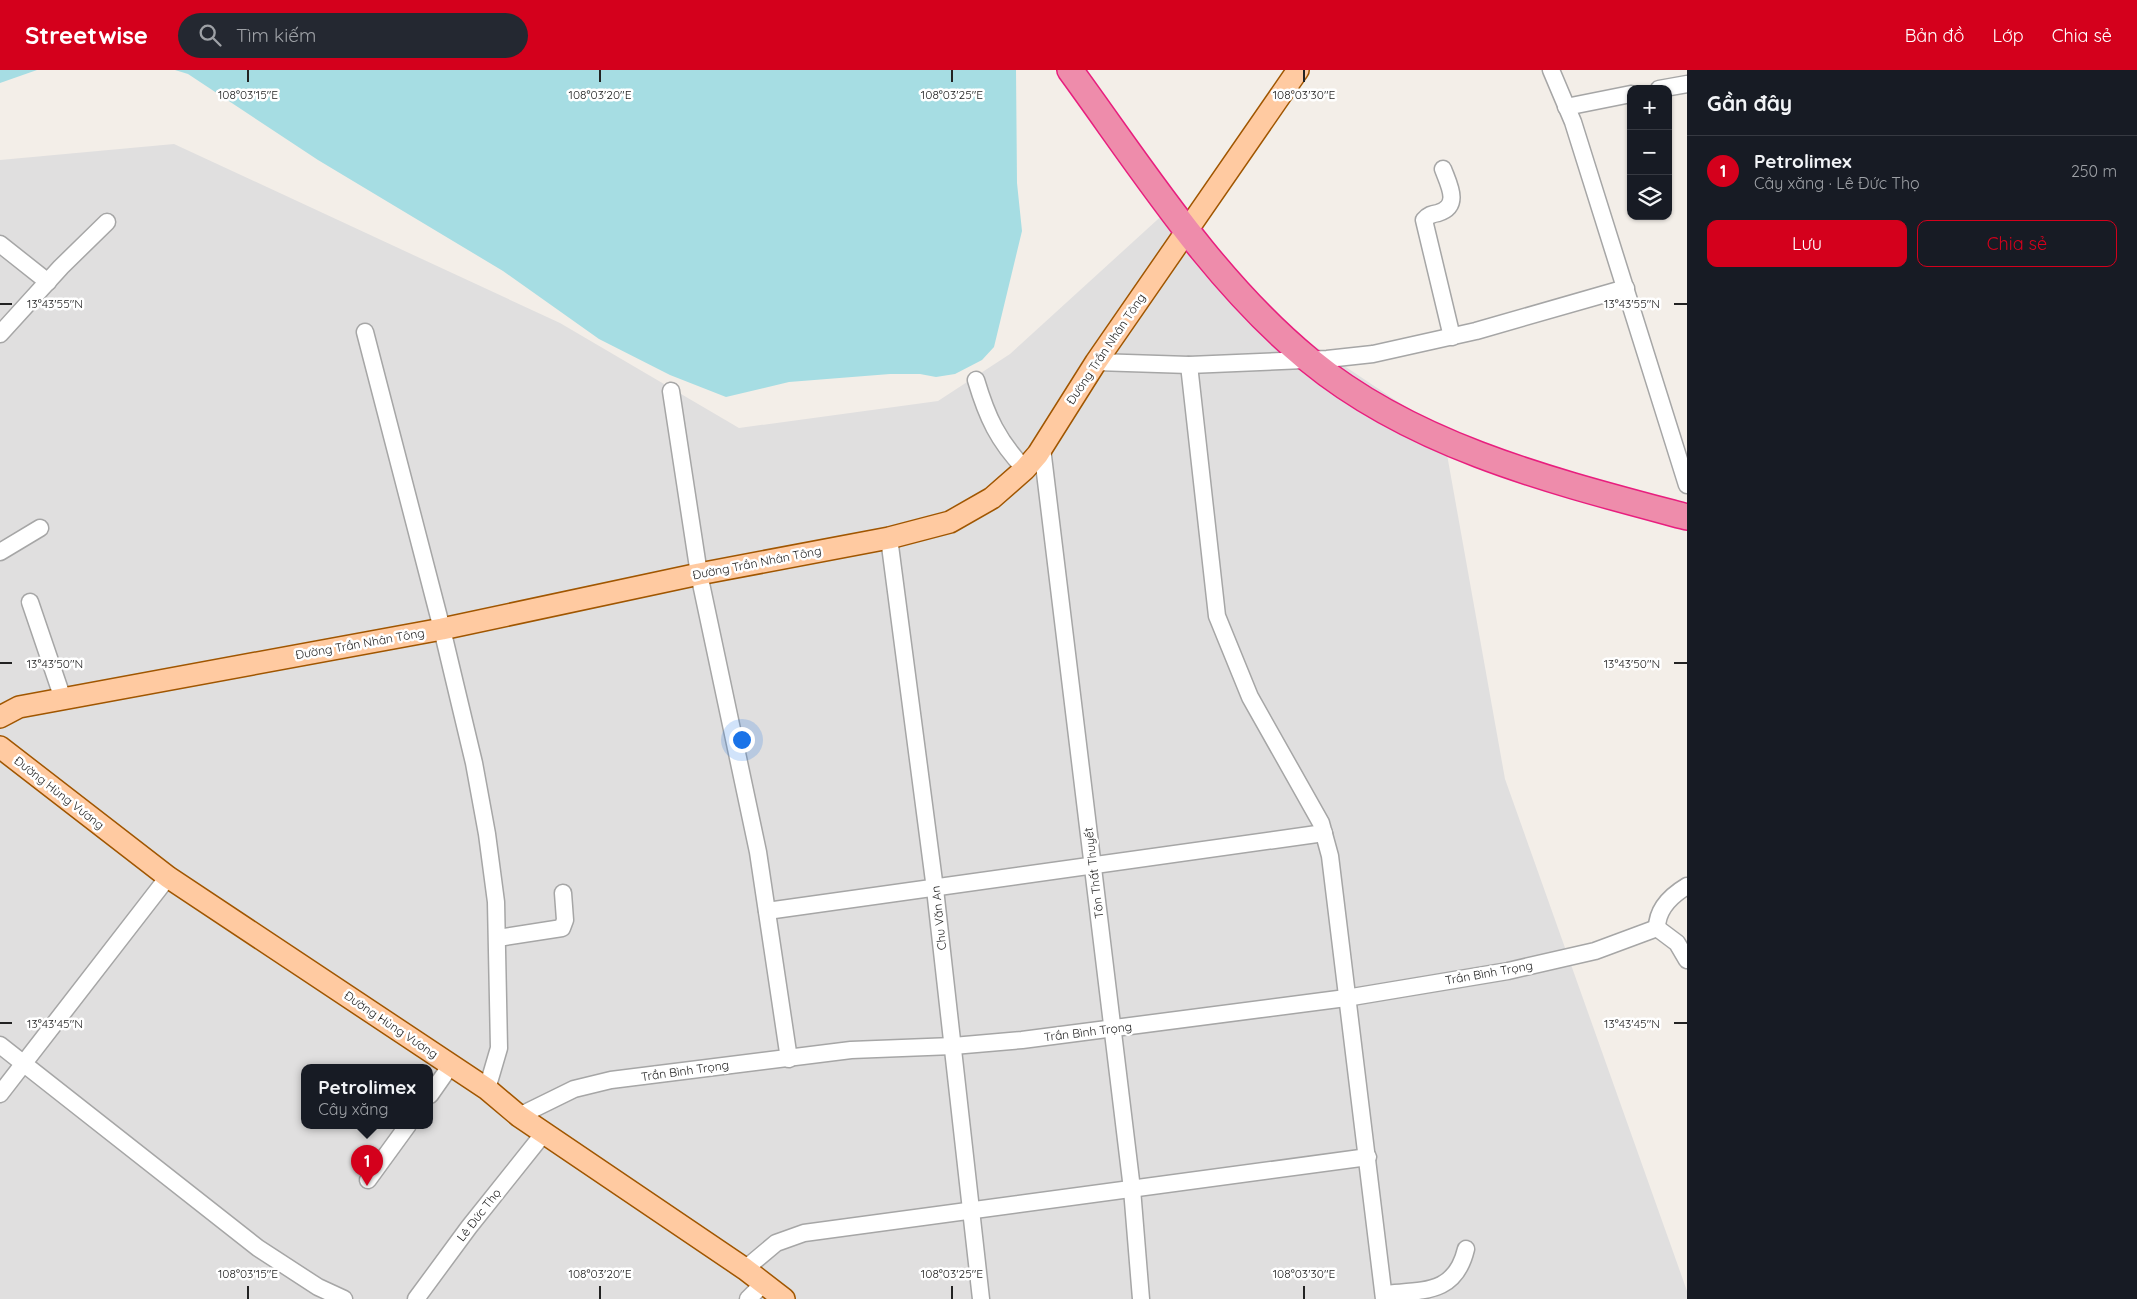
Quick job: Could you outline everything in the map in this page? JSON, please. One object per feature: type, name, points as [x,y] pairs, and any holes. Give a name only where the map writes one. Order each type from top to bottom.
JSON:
[{"type":"highway","points":[[1070,70],[1187,229],[1250,305],[1310,360],[1381,408],[1415,427],[1459,446],[1528,472],[1687,517]]},
{"type":"main road","name":"Đường Trần Nhân Tông","points":[[0,717],[19,707],[442,629],[699,574],[889,538],[950,522],[992,498],[1025,469],[1042,448],[1096,362],[1298,70]]},
{"type":"main road","name":"Đường Hùng Vương","points":[[0,747],[168,877],[451,1065],[486,1089],[519,1116],[745,1269],[784,1299]]},
{"type":"street","points":[[1551,70],[1574,122],[1687,485]]},
{"type":"street","points":[[1672,87],[1687,84]]},
{"type":"street","points":[[1566,107],[1627,95]]},
{"type":"street","points":[[1443,169],[1452,193],[1451,203],[1448,209],[1430,215],[1424,220],[1452,336]]},
{"type":"street","points":[[0,334],[107,222]]},
{"type":"street","points":[[0,244],[48,282]]},
{"type":"street","points":[[1096,362],[1189,365],[1310,360],[1373,354],[1559,309],[1626,288]]},
{"type":"street","points":[[365,332],[442,629],[479,790],[496,902],[498,938],[499,1048],[486,1089]]},
{"type":"street","points":[[1189,365],[1217,616],[1250,697],[1321,823],[1324,833],[1336,893],[1346,998],[1368,1157],[1384,1297],[1430,1290],[1444,1285],[1454,1276],[1463,1262],[1466,1249]]},
{"type":"street","points":[[976,380],[995,433],[1010,454],[1025,469]]},
{"type":"street","points":[[671,391],[699,574],[750,810],[789,1059]]},
{"type":"street","name":"Tôn Thất Thuyết","points":[[1042,448],[1132,1189],[1141,1299]]},
{"type":"street","points":[[0,552],[40,528]]},
{"type":"street","name":"Chu Văn An","points":[[889,538],[936,889],[981,1299]]},
{"type":"street","points":[[30,602],[63,699]]},
{"type":"street","points":[[767,911],[936,889],[1093,864],[1324,833]]},
{"type":"street","points":[[0,1094],[168,877]]},
{"type":"street","points":[[1687,886],[1670,898],[1664,906],[1656,928],[1677,943],[1687,960]]},
{"type":"street","points":[[498,938],[562,928],[565,920],[563,893]]},
{"type":"street","name":"Trần Bình Trọng","points":[[519,1116],[574,1089],[611,1080],[710,1066],[789,1059],[851,1050],[953,1046],[1346,998],[1508,971],[1566,958],[1595,951],[1656,928]]},
{"type":"street","points":[[0,1045],[258,1248],[318,1287],[344,1299]]},
{"type":"street","points":[[433,1091],[451,1065]]},
{"type":"street","points":[[368,1180],[405,1129]]},
{"type":"street","name":"Lê Đức Thọ","points":[[416,1299],[469,1226],[544,1133]]},
{"type":"street","points":[[745,1269],[776,1243],[804,1232],[1368,1157]]},
{"type":"street","points":[[748,1299],[763,1284]]},
{"type":"shaded area","points":[[174,144],[560,323],[739,428],[938,401],[1010,354],[1168,210],[1301,337],[1443,432],[1505,779],[1687,1291],[1687,1299],[0,1299],[0,160]]},
{"type":"water","points":[[0,70],[37,70],[0,83]]},
{"type":"water","points":[[175,70],[1016,70],[1017,183],[1022,231],[994,347],[982,360],[955,374],[936,377],[920,374],[890,374],[789,382],[726,397],[670,375],[599,339],[503,271],[318,160],[188,74]]},
{"type":"place","name":"Petrolimex","points":[[367,1186]]}]
